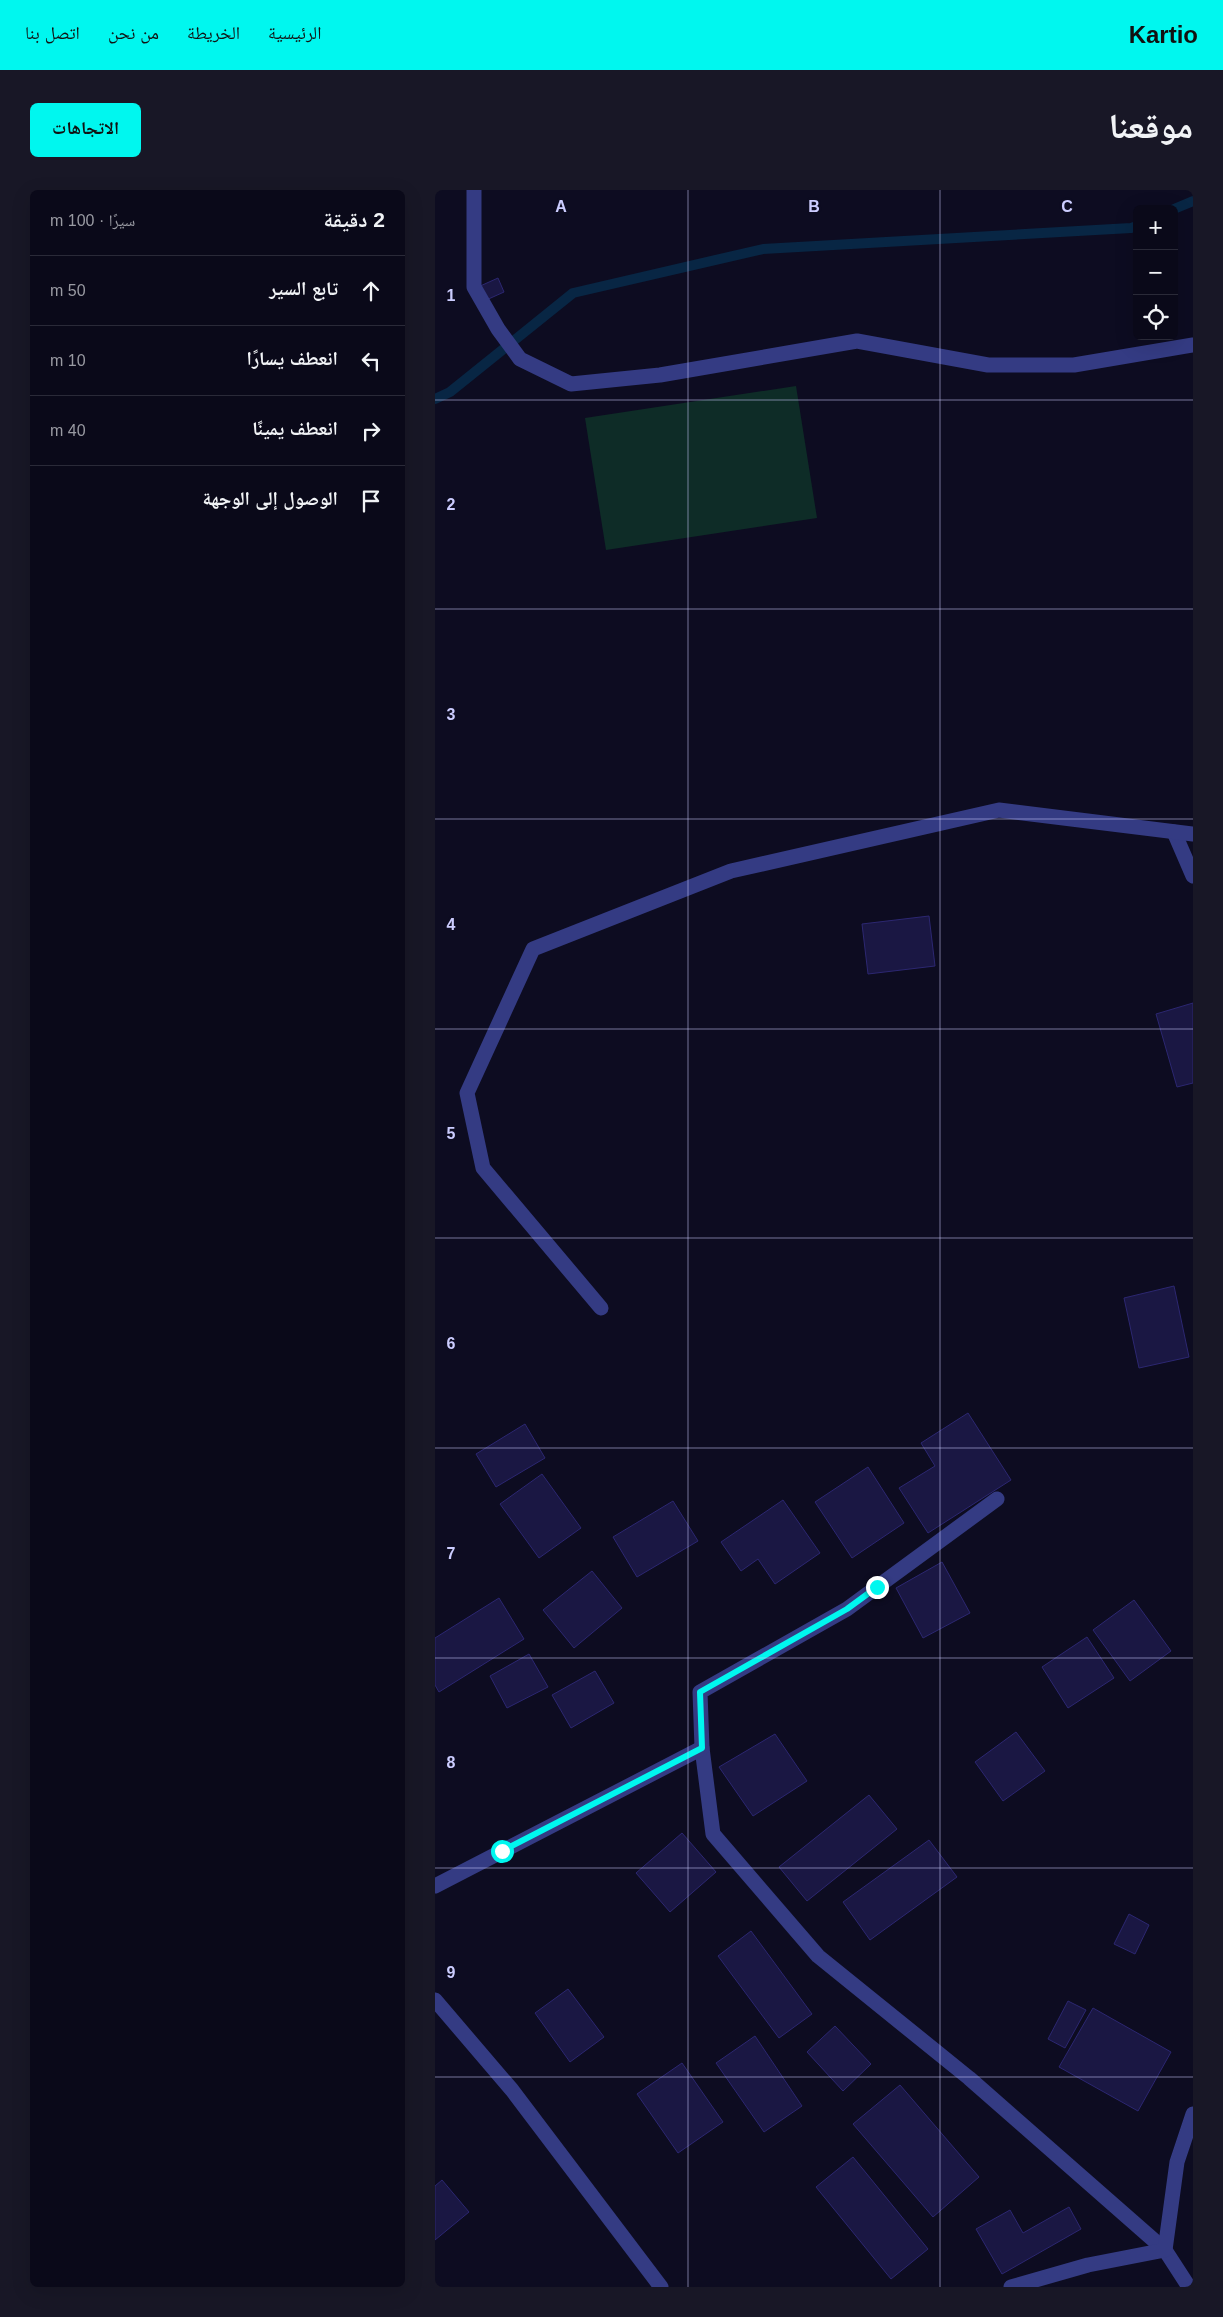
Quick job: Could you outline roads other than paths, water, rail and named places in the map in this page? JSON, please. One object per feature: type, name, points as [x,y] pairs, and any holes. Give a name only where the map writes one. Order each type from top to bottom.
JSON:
[{"type":"street","points":[[473,190],[474,287],[498,329],[520,359],[571,384],[660,375],[857,341],[988,365],[1074,365],[1193,345]]},
{"type":"street","points":[[601,1308],[483,1168],[467,1093],[533,950],[731,871],[999,810],[1193,834]]},
{"type":"street","points":[[1174,832],[1193,876]]},
{"type":"street","points":[[997,1499],[847,1609],[700,1692],[702,1748],[713,1834],[818,1956],[969,2078],[1165,2250],[1189,2287]]},
{"type":"street","points":[[435,1886],[702,1748]]},
{"type":"street","points":[[435,2000],[512,2090],[661,2287]]},
{"type":"street","points":[[1165,2250],[1177,2162],[1193,2114]]},
{"type":"street","points":[[1011,2287],[1089,2265],[1165,2250]]},
{"type":"waterway","points":[[1178,207],[1193,201]]},
{"type":"waterway","points":[[435,399],[450,392],[573,293],[763,249],[1133,227]]}]
